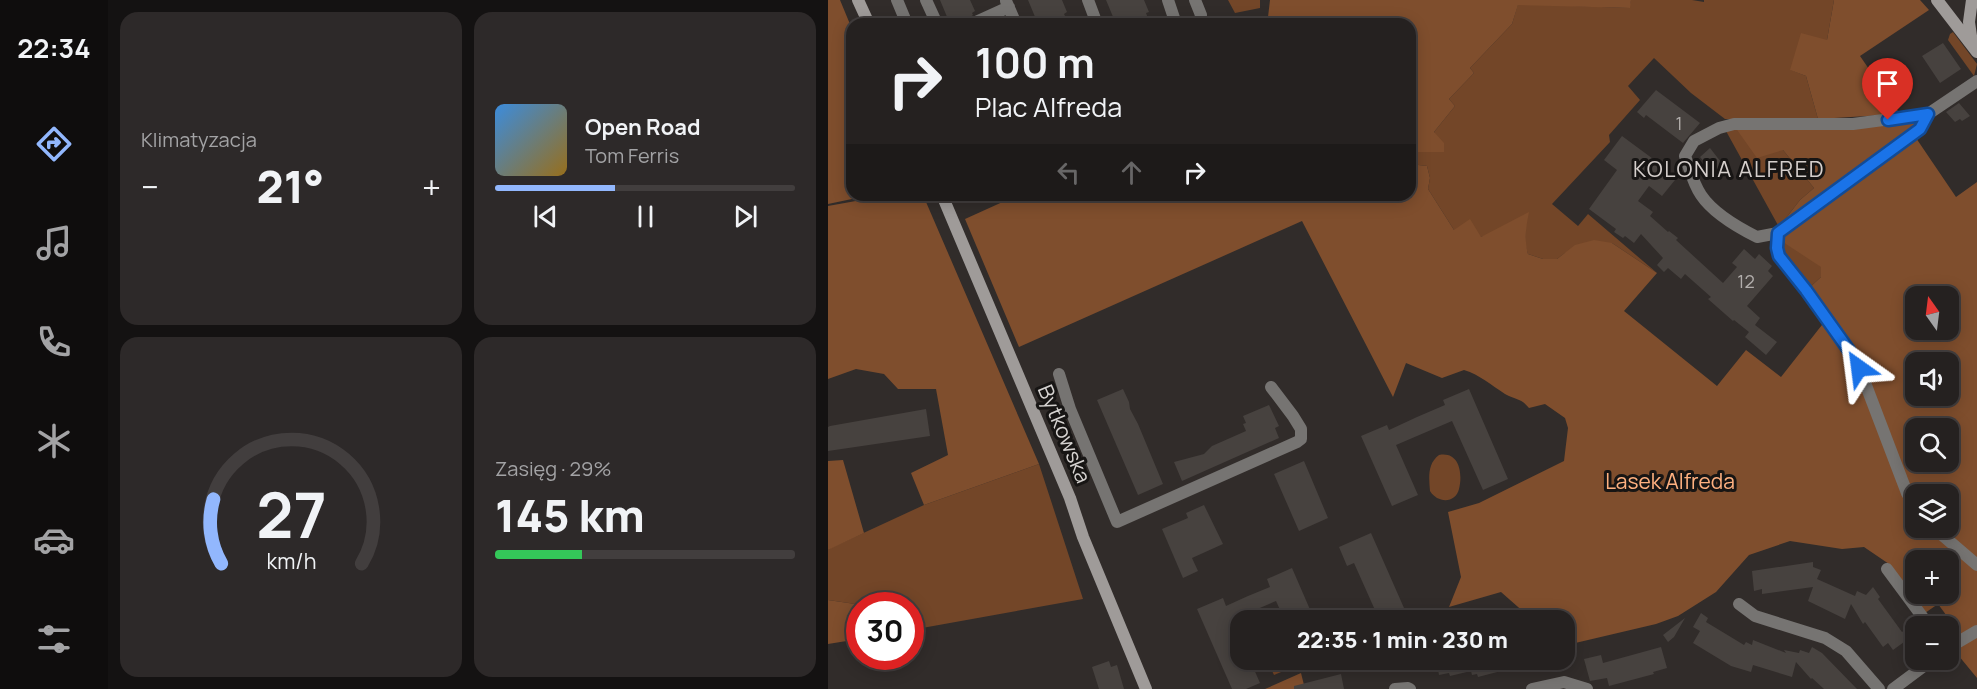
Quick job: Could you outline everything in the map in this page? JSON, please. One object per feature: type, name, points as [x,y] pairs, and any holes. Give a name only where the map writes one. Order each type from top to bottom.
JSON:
[{"type":"street","points":[[858,0],[866,18]]},
{"type":"street","points":[[897,0],[904,18]]},
{"type":"street","points":[[927,0],[934,18]]},
{"type":"street","points":[[1088,0],[1093,18]]},
{"type":"street","points":[[1168,0],[1174,18]]},
{"type":"street","points":[[1195,0],[1200,18]]},
{"type":"street","points":[[1937,0],[1946,5],[1974,49]]},
{"type":"street","points":[[1974,3],[1969,22],[1974,49]]},
{"type":"street","points":[[983,18],[1007,4],[1013,18]]},
{"type":"street","points":[[1928,114],[1920,129],[1778,233],[1757,237],[1726,218],[1702,197],[1693,181],[1685,156],[1694,141],[1719,128],[1734,124],[1853,124],[1928,114],[1977,81]]},
{"type":"street","name":"Bytkowska","points":[[945,201],[1070,498],[1083,537],[1146,689]]},
{"type":"street","points":[[1778,233],[1779,256],[1806,290],[1859,368],[1905,488]]},
{"type":"street","points":[[1059,374],[1070,409],[1117,522],[1301,439],[1301,429],[1271,387]]},
{"type":"street","points":[[1945,538],[1977,566]]},
{"type":"street","points":[[1887,569],[1922,616]]},
{"type":"street","points":[[1739,604],[1755,616],[1825,638],[1846,651],[1879,689]]},
{"type":"street","points":[[1959,642],[1977,631]]},
{"type":"street","points":[[1896,688],[1919,670]]},
{"type":"street","points":[[1532,689],[1564,682],[1587,689]]},
{"type":"street","points":[[1395,689],[1410,689]]},
{"type":"shaded area","points":[[1228,0],[1260,0],[1260,8],[1235,13]]},
{"type":"shaded area","points":[[1631,0],[1704,2],[1704,0],[1834,0],[1827,40],[1791,70],[1806,76],[1818,119],[1725,119],[1691,93],[1654,58],[1628,86],[1640,100],[1609,135],[1610,142],[1552,204],[1578,226],[1588,214],[1657,273],[1612,243],[1565,253],[1557,259],[1543,259],[1528,254],[1525,244],[1526,224],[1481,237],[1454,230],[1428,189],[1430,178],[1427,166],[1416,165],[1416,152],[1444,152],[1434,132],[1455,106],[1449,99],[1474,73],[1470,68],[1512,24],[1518,4],[1629,8]]},
{"type":"shaded area","points":[[1953,32],[1977,64],[1974,76],[1948,40]]},
{"type":"shaded area","points":[[1735,127],[1783,150],[1814,188],[1800,200],[1779,227],[1726,131]]},
{"type":"shaded area","points":[[1781,238],[1822,267],[1821,277],[1809,288],[1784,259]]},
{"type":"shaded area","points":[[1439,455],[1451,456],[1460,470],[1459,489],[1451,499],[1442,500],[1430,491],[1429,476],[1432,463]]},
{"type":"shaded area","points":[[1039,464],[1083,599],[924,628],[924,592],[846,592],[846,603],[828,600],[828,550],[924,505]]},
{"type":"shaded area","points":[[1272,670],[1286,670],[1274,675]]},
{"type":"green space","points":[[828,0],[840,0],[847,18],[846,200],[828,204]]},
{"type":"green space","points":[[1270,0],[1631,0],[1630,8],[1518,5],[1512,24],[1470,68],[1474,73],[1449,99],[1455,106],[1434,132],[1444,143],[1444,152],[1416,152],[1416,18],[1266,18],[1268,17]]},
{"type":"green space","points":[[1834,0],[1920,0],[1929,10],[1860,56],[1900,114],[1818,119],[1806,76],[1790,70],[1801,33],[1827,40]]},
{"type":"green space","points":[[1921,119],[1914,129],[1779,227],[1800,200],[1814,188],[1783,150],[1757,158],[1735,127]]},
{"type":"green space","name":"Lasek Alfreda","points":[[1916,138],[1956,197],[1977,182],[1977,678],[1959,656],[1959,616],[1947,616],[1938,604],[1959,604],[1959,550],[1905,550],[1905,586],[1889,564],[1864,547],[1842,549],[1790,541],[1749,555],[1716,592],[1678,616],[1656,624],[1575,643],[1575,610],[1521,610],[1501,592],[1449,607],[1461,577],[1448,512],[1479,503],[1564,461],[1568,428],[1565,418],[1545,404],[1529,408],[1480,377],[1464,370],[1442,378],[1406,363],[1393,397],[1302,221],[1019,347],[965,219],[1005,201],[1416,201],[1416,165],[1427,166],[1430,178],[1428,189],[1454,230],[1470,219],[1481,237],[1529,212],[1526,233],[1528,254],[1543,259],[1557,259],[1575,245],[1594,240],[1612,243],[1657,273],[1624,311],[1717,386],[1746,350],[1781,377],[1829,316],[1809,288],[1821,277],[1821,267],[1786,244],[1781,238]]},
{"type":"green space","points":[[856,201],[926,201],[1039,464],[924,505],[911,473],[948,455],[936,389],[898,389],[884,374],[856,369],[828,379],[828,206]]},
{"type":"green space","points":[[843,460],[864,533],[828,550],[828,461]]},
{"type":"green space","points":[[828,600],[846,603],[846,641],[828,644]]},
{"type":"green space","name":"Lasek Alfreda","points":[[1918,604],[1938,604],[1925,613]]},
{"type":"green space","points":[[1301,673],[1305,689],[1265,689]]},
{"type":"building","points":[[940,0],[970,0],[975,11],[973,15],[969,18],[948,18]]},
{"type":"building","points":[[1028,0],[1062,0],[1067,12],[1064,14],[1066,18],[1036,18]]},
{"type":"building","points":[[1106,0],[1144,0],[1149,12],[1146,13],[1148,18],[1114,18]]},
{"type":"building","points":[[1943,43],[1961,69],[1940,83],[1922,56]]},
{"type":"building","points":[[1656,90],[1700,123],[1683,143],[1646,115],[1644,118],[1637,112]]},
{"type":"building","points":[[1959,103],[1970,116],[1955,122],[1946,112]]},
{"type":"building","points":[[1622,136],[1664,167],[1661,170],[1675,180],[1662,196],[1649,186],[1638,201],[1653,212],[1650,216],[1678,238],[1676,240],[1723,283],[1737,267],[1732,263],[1744,249],[1755,259],[1759,254],[1772,266],[1768,271],[1773,276],[1747,306],[1760,318],[1755,325],[1777,342],[1766,355],[1745,337],[1749,332],[1708,299],[1711,297],[1685,274],[1681,279],[1668,268],[1664,272],[1657,265],[1663,258],[1641,234],[1634,243],[1625,236],[1623,238],[1614,232],[1616,229],[1589,209],[1617,170],[1604,160]]},
{"type":"building","points":[[1710,148],[1724,166],[1715,174],[1700,157]]},
{"type":"building","points":[[1123,389],[1163,484],[1138,495],[1097,400]]},
{"type":"building","points":[[1469,389],[1508,479],[1483,490],[1452,421],[1396,445],[1418,495],[1392,506],[1361,436],[1387,425],[1389,430],[1445,405],[1443,400]]},
{"type":"building","points":[[1269,405],[1279,426],[1275,428],[1279,438],[1182,481],[1174,462],[1204,454],[1212,446],[1246,431],[1243,416]]},
{"type":"building","points":[[926,409],[930,436],[828,451],[828,427],[830,426]]},
{"type":"building","points":[[1304,461],[1328,518],[1299,531],[1274,474]]},
{"type":"building","points":[[1204,505],[1223,544],[1192,558],[1198,571],[1183,578],[1162,529],[1188,518],[1186,513]]},
{"type":"building","points":[[1371,533],[1404,608],[1375,610],[1354,563],[1347,566],[1339,547]]},
{"type":"building","points":[[1813,562],[1813,567],[1821,570],[1817,579],[1855,596],[1857,591],[1866,595],[1873,587],[1880,597],[1878,599],[1902,632],[1905,630],[1905,641],[1893,650],[1888,643],[1883,647],[1865,622],[1863,624],[1851,604],[1845,619],[1808,601],[1813,587],[1762,594],[1762,589],[1754,591],[1752,571]]},
{"type":"building","points":[[1292,568],[1310,610],[1280,610],[1276,601],[1255,610],[1230,610],[1230,670],[1254,670],[1260,683],[1246,689],[1232,689],[1197,609],[1223,598],[1226,606],[1270,587],[1267,579]]},
{"type":"building","points":[[1701,613],[1708,618],[1706,622],[1744,645],[1746,642],[1752,645],[1753,640],[1786,653],[1784,650],[1799,653],[1800,650],[1809,653],[1812,647],[1822,653],[1857,689],[1824,689],[1811,679],[1796,662],[1792,677],[1753,665],[1751,672],[1731,666],[1693,643],[1700,631],[1693,627]]},
{"type":"building","points":[[1685,618],[1674,637],[1668,642],[1663,635]]},
{"type":"building","points":[[1661,647],[1667,668],[1653,672],[1654,674],[1609,686],[1607,678],[1590,681],[1584,659],[1601,655],[1603,663]]},
{"type":"building","points":[[1109,661],[1111,667],[1117,665],[1124,689],[1099,689],[1092,667]]},
{"type":"building","points":[[1438,670],[1505,670],[1478,677],[1477,674],[1472,675],[1471,671],[1450,676],[1449,673],[1439,675]]},
{"type":"building","points":[[1341,674],[1344,689],[1294,689],[1294,686]]},
{"type":"district","name":"KOLONIA ALFRED","points":[[1729,169]]},
{"type":"route","points":[[1859,368],[1806,290],[1779,256],[1778,233],[1920,129],[1928,114],[1888,120]]}]
